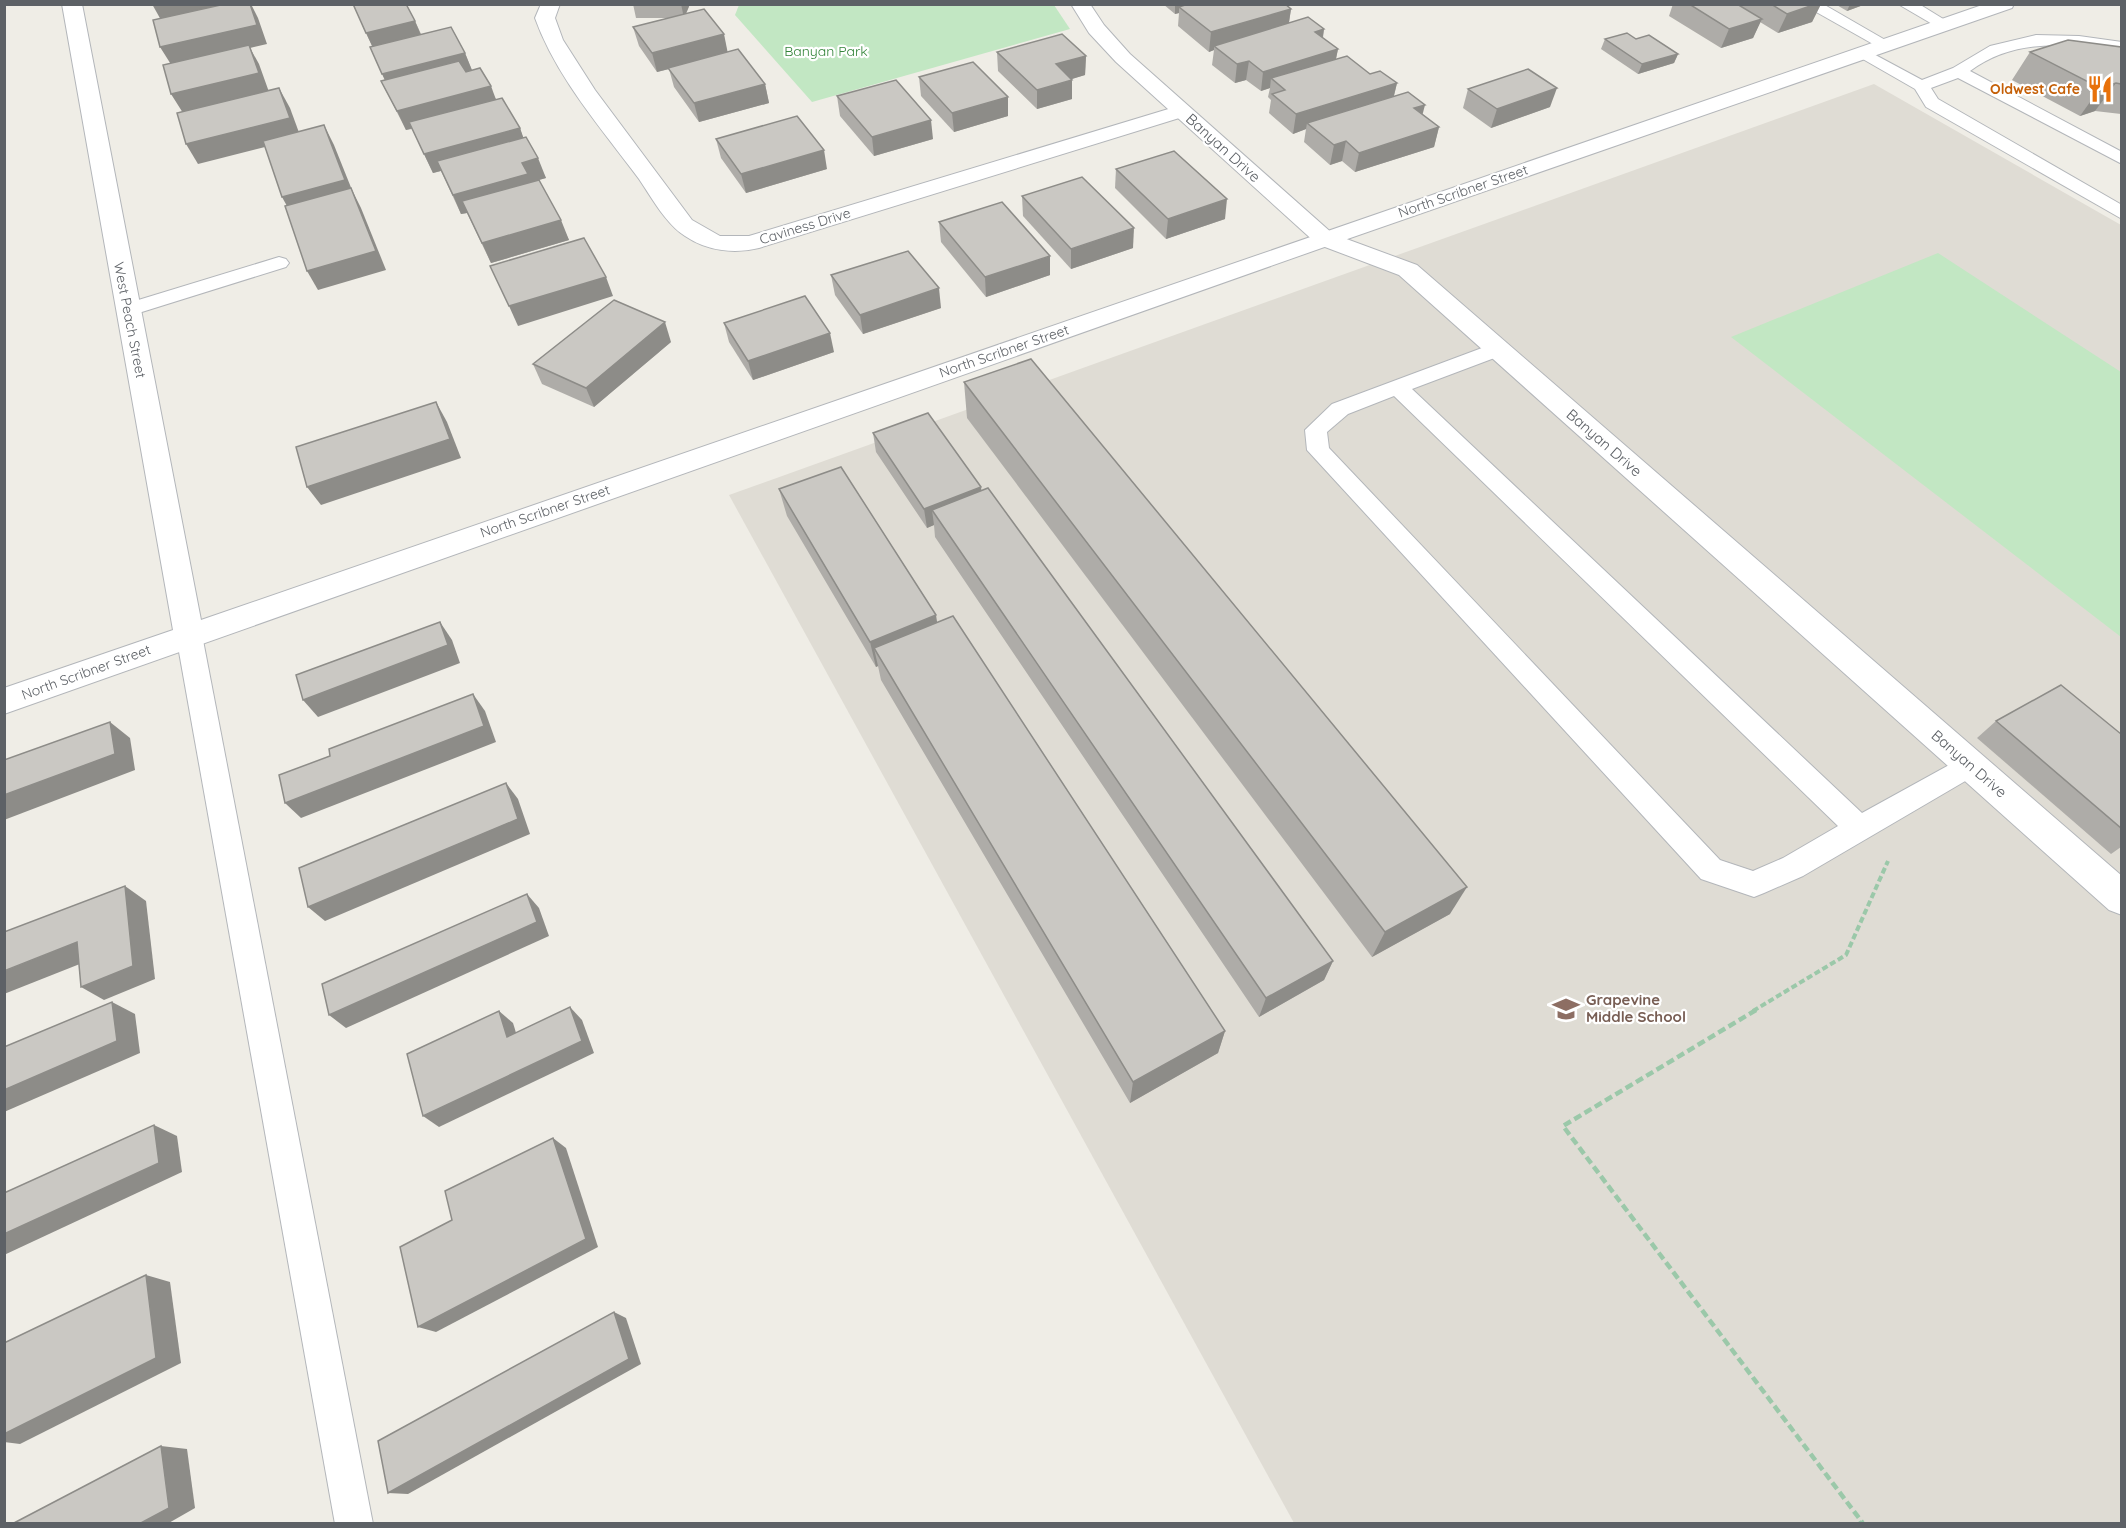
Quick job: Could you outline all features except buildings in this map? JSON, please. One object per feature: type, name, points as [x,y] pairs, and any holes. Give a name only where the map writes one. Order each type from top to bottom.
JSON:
[{"type":"street","name":"West Peach Street","points":[[72,4],[189,634]]},
{"type":"street","name":"Caviness Drive","points":[[551,4],[545,18],[553,40],[586,92],[684,225],[703,239],[727,245],[751,243],[1182,111]]},
{"type":"street","name":"Banyan Drive","points":[[1080,4],[1096,29],[1123,58],[1325,239],[1407,270],[2121,899]]},
{"type":"street","name":"North Scribner Street","points":[[4,701],[189,634],[2000,5]]},
{"type":"lane","points":[[1810,4],[1921,86],[1932,103],[2121,213]]},
{"type":"lane","points":[[1906,4],[1945,25]]},
{"type":"lane","points":[[1921,86],[1959,72],[1974,58],[1995,48],[2028,39],[2121,46]]},
{"type":"lane","points":[[1959,72],[2121,159]]},
{"type":"lane","points":[[129,310],[279,263]]},
{"type":"lane","points":[[1498,349],[1341,409],[1316,430],[1318,450],[1685,846],[1711,870],[1754,884],[1793,867],[1969,765]]},
{"type":"lane","points":[[1397,387],[1859,828]]},
{"type":"lane","points":[[189,634],[354,1524]]},
{"type":"path","points":[[1859,1524],[1862,1522],[1563,1126],[1846,955],[1889,859]]},
{"type":"shaded area","name":"Grapevine Middle School","points":[[1874,84],[2121,225],[2121,1523],[1294,1523],[729,495]]},
{"type":"green space","name":"Banyan Park","points":[[739,5],[1054,5],[1070,29],[812,102],[735,15]]},
{"type":"green space","points":[[1938,253],[2121,372],[2121,637],[1731,337]]},
{"type":"place","name":"Oldwest Cafe","points":[[2100,89]]},
{"type":"place","name":"Grapevine Middle School","points":[[1566,1009]]}]
